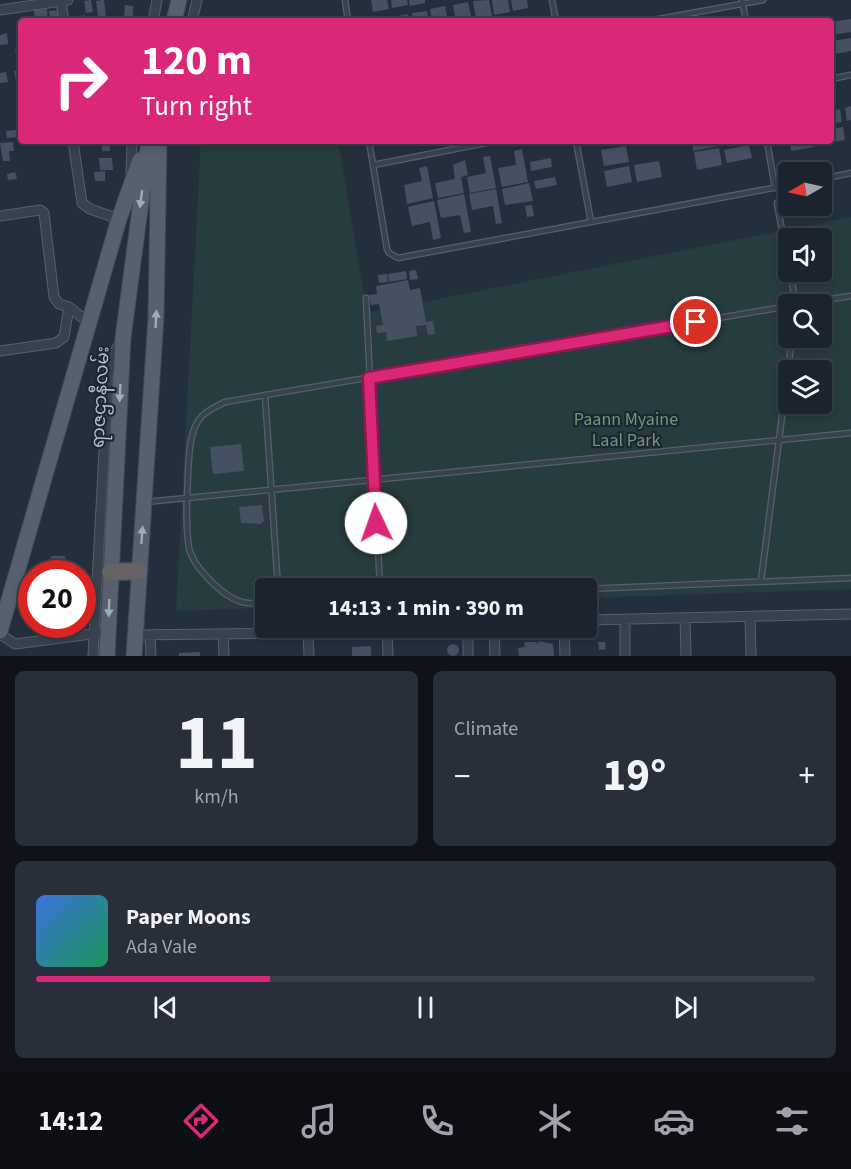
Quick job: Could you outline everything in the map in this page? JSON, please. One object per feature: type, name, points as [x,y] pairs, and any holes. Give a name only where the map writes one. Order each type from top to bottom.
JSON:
[{"type":"highway","points":[[110,572],[139,572]]},
{"type":"main road","points":[[175,18],[179,0]]},
{"type":"main road","points":[[183,18],[187,0]]},
{"type":"main road","points":[[0,633],[2,611],[119,219],[147,144]]},
{"type":"main road","name":"ရာဇဌာနီလမ်း","points":[[107,656],[101,633],[110,572],[123,338],[148,144]]},
{"type":"main road","points":[[134,656],[142,635],[139,572],[156,317],[159,144]]},
{"type":"street","points":[[154,18],[157,0]]},
{"type":"street","points":[[193,18],[197,0]]},
{"type":"street","points":[[4,6],[65,1],[63,18]]},
{"type":"street","points":[[73,144],[82,203],[90,209],[119,219]]},
{"type":"street","points":[[131,183],[132,144]]},
{"type":"street","points":[[0,216],[40,210],[44,213],[54,297],[59,304],[69,307],[89,322]]},
{"type":"street","points":[[0,351],[56,343],[64,337],[69,307]]},
{"type":"street","points":[[93,656],[101,633],[108,377],[111,358],[123,338]]},
{"type":"street","points":[[597,620],[851,614]]},
{"type":"street","points":[[750,617],[751,656]]},
{"type":"street","points":[[685,618],[686,656]]},
{"type":"street","points":[[625,619],[625,656]]},
{"type":"street","points":[[0,633],[15,644],[101,633]]},
{"type":"street","points":[[223,634],[224,656]]},
{"type":"street","points":[[150,656],[142,635],[255,634]]},
{"type":"street","points":[[308,638],[309,656]]},
{"type":"street","points":[[387,638],[388,656]]},
{"type":"street","points":[[468,638],[468,656]]},
{"type":"street","points":[[494,638],[495,656]]},
{"type":"street","points":[[564,638],[565,656]]},
{"type":"street","points":[[15,644],[15,656]]},
{"type":"lane","points":[[345,0],[348,18]]},
{"type":"lane","points":[[552,0],[555,18]]},
{"type":"lane","points":[[663,18],[762,0]]},
{"type":"lane","points":[[742,2],[745,18]]},
{"type":"lane","points":[[834,78],[851,75]]},
{"type":"lane","points":[[370,144],[387,249],[394,257],[778,187]]},
{"type":"lane","points":[[373,165],[481,144]]},
{"type":"lane","points":[[577,144],[591,222]]},
{"type":"lane","points":[[768,144],[775,188]]},
{"type":"lane","points":[[832,177],[851,173]]},
{"type":"lane","points":[[777,203],[781,228]]},
{"type":"lane","points":[[832,299],[851,296]]},
{"type":"lane","points":[[366,298],[379,578]]},
{"type":"lane","points":[[255,604],[235,600],[221,590],[196,563],[189,548],[187,498],[191,445],[201,417],[225,402],[778,308]]},
{"type":"lane","points":[[761,581],[791,348]]},
{"type":"lane","points":[[265,395],[277,578]]},
{"type":"lane","points":[[144,502],[851,433]]},
{"type":"lane","points":[[597,588],[851,578]]},
{"type":"green space","name":"Paann Myaine Laal Park","points":[[201,144],[339,144],[367,313],[778,231],[778,282],[832,282],[832,228],[796,228],[851,217],[851,589],[597,598],[597,578],[255,578],[255,608],[176,611]]},
{"type":"building","points":[[91,0],[93,12],[86,13],[84,1]]},
{"type":"building","points":[[104,0],[106,16],[98,17],[96,1]]},
{"type":"building","points":[[371,0],[387,0],[389,9],[373,12]]},
{"type":"building","points":[[391,0],[407,0],[408,5],[392,8]]},
{"type":"building","points":[[409,0],[425,0],[425,3],[410,6]]},
{"type":"building","points":[[489,0],[492,16],[476,18],[473,1]]},
{"type":"building","points":[[492,0],[508,0],[510,12],[494,15]]},
{"type":"building","points":[[511,0],[527,0],[528,8],[513,11]]},
{"type":"building","points":[[468,2],[472,18],[455,18],[453,5]]},
{"type":"building","points":[[125,5],[133,6],[133,17],[124,17]]},
{"type":"building","points":[[445,6],[447,18],[432,18],[430,9]]},
{"type":"building","points":[[47,9],[48,18],[35,18],[34,10]]},
{"type":"building","points":[[62,10],[63,18],[50,18],[49,11]]},
{"type":"building","points":[[427,11],[428,18],[413,18],[412,13]]},
{"type":"building","points":[[408,14],[409,18],[392,18]]},
{"type":"building","points":[[85,15],[86,18],[74,18]]},
{"type":"building","points":[[851,19],[851,32],[834,35],[834,22]]},
{"type":"building","points":[[7,33],[8,44],[0,45],[0,35]]},
{"type":"building","points":[[851,38],[851,51],[835,54],[834,41]]},
{"type":"building","points":[[18,48],[17,61],[15,49]]},
{"type":"building","points":[[18,70],[18,81],[16,81],[14,71]]},
{"type":"building","points":[[6,72],[8,82],[0,83],[0,73]]},
{"type":"building","points":[[851,106],[851,120],[847,121],[845,108]]},
{"type":"building","points":[[840,109],[842,122],[834,123],[834,110]]},
{"type":"building","points":[[843,127],[845,140],[834,142],[834,128]]},
{"type":"building","points":[[17,130],[18,137],[7,138],[6,131]]},
{"type":"building","points":[[13,142],[14,151],[9,151],[10,161],[3,161],[0,143]]},
{"type":"building","points":[[102,144],[110,144],[110,151],[102,151]]},
{"type":"building","points":[[692,144],[718,144],[718,146],[693,151]]},
{"type":"building","points":[[790,144],[814,144],[815,147],[791,151]]},
{"type":"building","points":[[749,145],[752,158],[727,163],[724,150]]},
{"type":"building","points":[[626,146],[629,162],[604,166],[601,150]]},
{"type":"building","points":[[719,148],[722,165],[697,170],[694,152]]},
{"type":"building","points":[[522,149],[528,182],[502,187],[498,168],[516,165],[514,151]]},
{"type":"building","points":[[490,156],[496,188],[470,193],[467,177],[486,173],[483,157]]},
{"type":"building","points":[[99,158],[112,158],[113,170],[100,170]]},
{"type":"building","points":[[551,158],[552,167],[531,171],[530,162]]},
{"type":"building","points":[[465,160],[468,175],[461,177],[464,193],[438,198],[435,183],[455,179],[453,165]]},
{"type":"building","points":[[659,161],[662,177],[637,182],[634,165]]},
{"type":"building","points":[[427,166],[433,198],[407,204],[404,185],[422,181],[419,168]]},
{"type":"building","points":[[629,166],[632,182],[607,187],[604,171]]},
{"type":"building","points":[[105,171],[105,181],[95,181],[94,172]]},
{"type":"building","points":[[15,172],[17,179],[8,180],[7,174]]},
{"type":"building","points":[[555,177],[557,185],[536,189],[534,181]]},
{"type":"building","points":[[529,183],[533,201],[505,205],[502,189]]},
{"type":"building","points":[[496,189],[502,223],[496,224],[493,206],[472,210],[469,194]]},
{"type":"building","points":[[464,194],[471,232],[464,233],[460,215],[441,218],[437,200]]},
{"type":"building","points":[[434,201],[441,238],[433,240],[430,222],[412,226],[408,207]]},
{"type":"building","points":[[532,205],[534,216],[527,217],[525,206]]},
{"type":"building","points":[[416,270],[418,279],[410,280],[409,271]]},
{"type":"building","points":[[406,271],[407,279],[389,282],[388,274]]},
{"type":"building","points":[[387,274],[388,282],[379,283],[378,275]]},
{"type":"building","points":[[408,280],[410,290],[420,288],[426,322],[433,321],[435,334],[428,335],[426,325],[416,326],[417,336],[387,341],[386,332],[377,333],[376,326],[383,325],[379,304],[371,305],[369,295],[377,294],[376,286]]},
{"type":"building","points":[[241,444],[244,471],[213,474],[210,447]]},
{"type":"building","points":[[262,505],[264,521],[261,524],[241,523],[239,507]]},
{"type":"building","points":[[51,556],[65,556],[65,560],[51,560]]},
{"type":"building","points":[[539,641],[553,644],[554,656],[519,656],[518,648],[525,647],[524,642],[537,642],[537,645]]},
{"type":"building","points":[[598,642],[605,642],[606,649],[599,650]]},
{"type":"building","points":[[455,644],[458,645],[458,655],[451,656],[448,655],[447,648],[448,645]]},
{"type":"building","points":[[371,646],[371,656],[352,656],[352,647]]},
{"type":"building","points":[[200,652],[200,656],[179,656],[179,653]]},
{"type":"route","points":[[376,523],[369,378],[696,322]]}]
